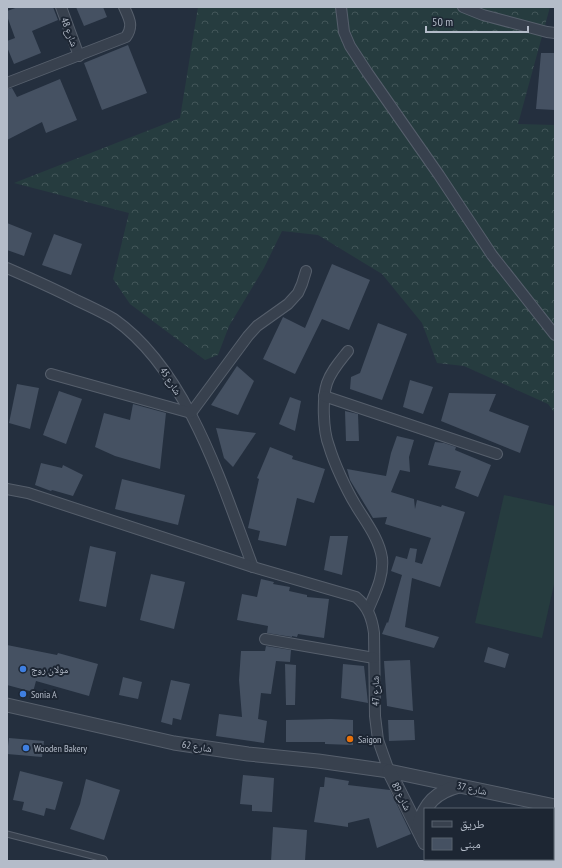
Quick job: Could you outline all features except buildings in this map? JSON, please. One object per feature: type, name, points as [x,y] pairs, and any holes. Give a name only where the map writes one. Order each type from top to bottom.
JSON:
[{"type":"street","name":"شارع 48","points":[[60,7],[79,56]]},
{"type":"street","points":[[7,83],[126,37],[130,31],[129,20],[124,7]]},
{"type":"street","points":[[341,7],[344,32],[350,46],[440,175],[492,255],[555,335]]},
{"type":"street","points":[[463,7],[482,15],[555,33]]},
{"type":"street","name":"شارع 45","points":[[7,268],[41,282],[113,319],[143,344],[158,362],[191,413],[220,480],[253,567]]},
{"type":"street","points":[[51,374],[191,413],[248,336],[257,326],[288,304],[298,293],[306,271]]},
{"type":"street","points":[[348,350],[331,373],[324,396],[324,414],[328,445],[351,498],[377,542],[382,558],[382,575],[368,610]]},
{"type":"street","points":[[324,396],[497,454]]},
{"type":"street","points":[[7,489],[28,493],[253,567],[356,597],[368,610]]},
{"type":"street","name":"شارع 47","points":[[368,610],[374,633],[375,716],[378,740],[390,771]]},
{"type":"street","points":[[265,639],[374,658]]},
{"type":"street","name":"شارع 62","points":[[7,705],[174,743],[248,754],[318,761],[390,771]]},
{"type":"street","name":"شارع 37","points":[[390,771],[548,806]]},
{"type":"street","name":"شارع 89","points":[[390,771],[424,841]]},
{"type":"street","points":[[426,808],[437,795],[448,789],[460,786]]},
{"type":"street","points":[[418,827],[424,811]]},
{"type":"lane","points":[[7,834],[89,854],[104,859],[105,861]]},
{"type":"green space","points":[[198,7],[550,7],[518,124],[555,125],[555,413],[548,404],[464,366],[437,363],[422,323],[382,274],[318,235],[282,231],[264,268],[229,326],[218,355],[205,360],[130,304],[113,279],[129,213],[14,183],[180,118]]},
{"type":"green space","points":[[504,495],[555,506],[555,580],[542,638],[475,623]]},
{"type":"place","name":"مولان روج","points":[[23,669]]},
{"type":"place","name":"Sonia A","points":[[23,694]]},
{"type":"place","name":"Saigon","points":[[350,739]]},
{"type":"place","name":"Wooden Bakery","points":[[26,748]]}]
